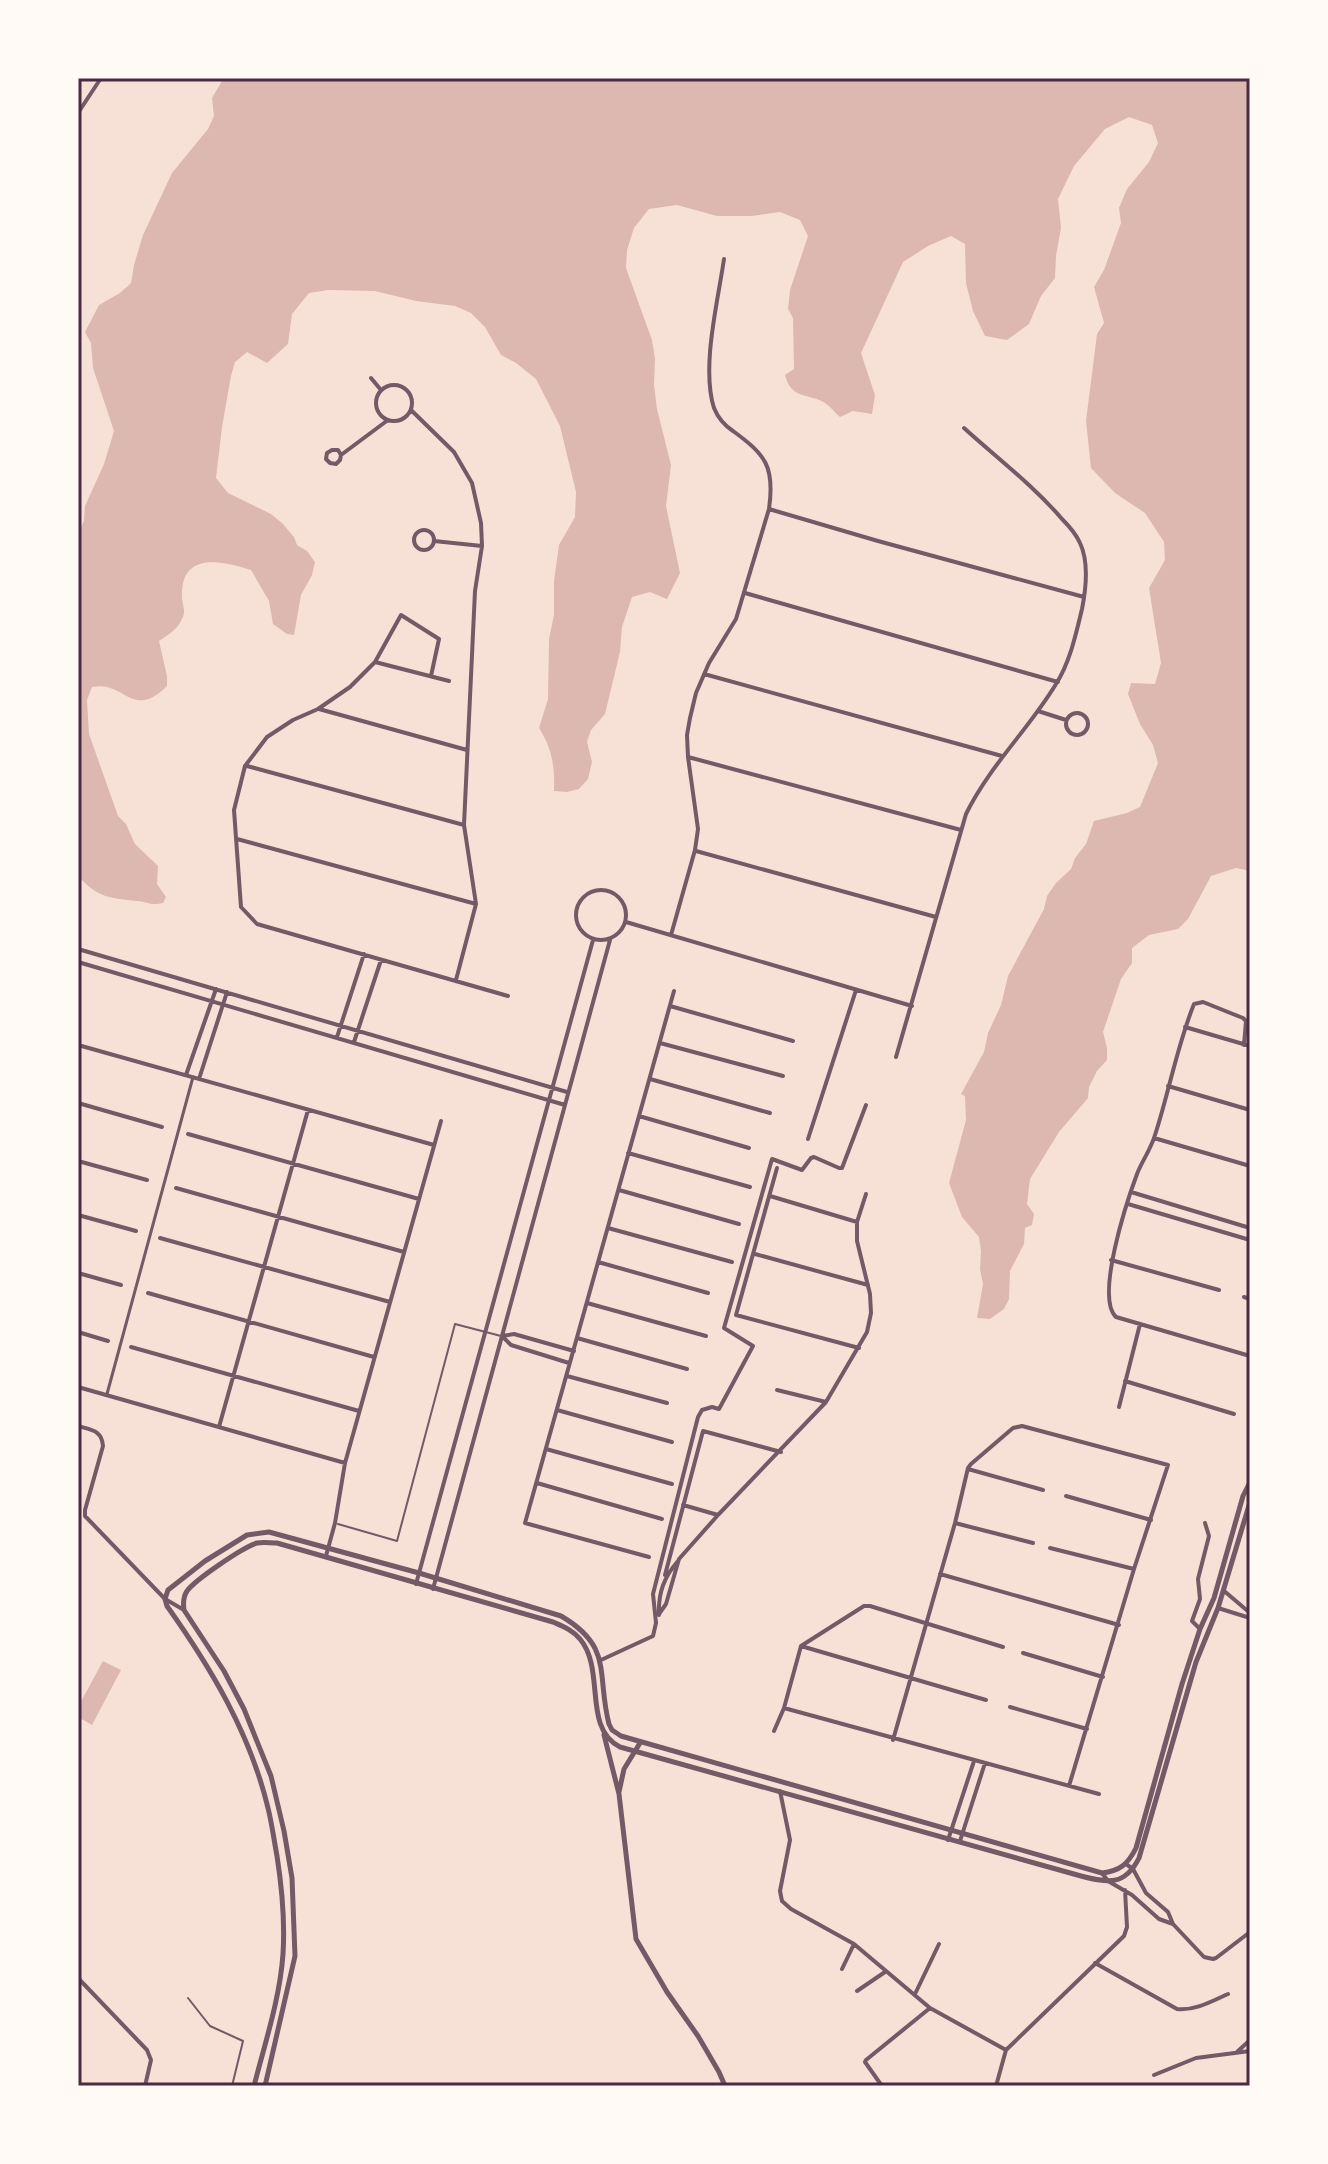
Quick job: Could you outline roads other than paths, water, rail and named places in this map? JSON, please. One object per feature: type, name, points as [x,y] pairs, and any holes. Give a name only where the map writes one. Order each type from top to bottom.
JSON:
[{"type":"street","points":[[78,113],[101,78]]},
{"type":"street","points":[[671,935],[698,829],[688,757],[690,718],[704,674],[736,619],[769,509],[771,478],[766,460],[756,448],[720,420],[710,387],[710,353],[724,259]]},
{"type":"street","points":[[371,378],[381,390]]},
{"type":"street","points":[[411,410],[406,417],[394,422],[382,418],[375,407],[377,394],[387,386],[399,385],[409,393],[411,410],[444,440],[472,483],[481,523],[464,825],[476,904],[456,980]]},
{"type":"street","points":[[341,455],[388,420]]},
{"type":"street","points":[[896,1057],[966,814],[978,790],[1058,682],[1076,633],[1084,597],[1083,553],[1072,530],[1051,505],[964,428]]},
{"type":"street","points":[[769,509],[1084,597]]},
{"type":"street","points":[[421,530],[427,530],[434,541],[426,550],[420,550],[413,539],[421,530]]},
{"type":"street","points":[[434,541],[482,546]]},
{"type":"street","points":[[745,593],[1058,682]]},
{"type":"street","points":[[431,676],[439,639],[401,615],[375,662],[350,687],[267,737],[245,766],[234,810],[241,907],[257,924],[508,996]]},
{"type":"street","points":[[375,662],[449,681]]},
{"type":"street","points":[[704,674],[1002,756]]},
{"type":"street","points":[[318,709],[467,750]]},
{"type":"street","points":[[1038,711],[1067,721]]},
{"type":"street","points":[[1075,713],[1082,714],[1087,720],[1087,727],[1084,733],[1074,734],[1067,727],[1067,721],[1075,713]]},
{"type":"street","points":[[688,757],[961,830]]},
{"type":"street","points":[[245,766],[464,825]]},
{"type":"street","points":[[237,839],[476,904]]},
{"type":"street","points":[[695,850],[936,917]]},
{"type":"street","points":[[433,1589],[610,940],[626,922],[626,910],[612,892],[600,890],[589,893],[580,900],[575,911],[577,923],[583,933],[593,940],[610,940]]},
{"type":"street","points":[[626,922],[912,1006]]},
{"type":"street","points":[[416,1584],[593,940]]},
{"type":"street","points":[[78,949],[568,1092]]},
{"type":"street","points":[[337,1037],[364,954]]},
{"type":"street","points":[[354,1042],[381,960]]},
{"type":"street","points":[[78,962],[565,1105]]},
{"type":"street","points":[[186,1075],[216,989]]},
{"type":"street","points":[[808,1139],[856,990]]},
{"type":"street","points":[[649,1557],[525,1523],[674,991]]},
{"type":"street","points":[[106,1395],[196,1078],[227,992]]},
{"type":"street","points":[[1185,1027],[1247,1045],[1246,1021],[1203,1002],[1194,1004],[1185,1027],[1154,1138],[1136,1175],[1111,1260],[1110,1309],[1112,1315],[1250,1356]]},
{"type":"street","points":[[670,1006],[793,1041]]},
{"type":"street","points":[[660,1043],[783,1076]]},
{"type":"street","points":[[78,1046],[434,1145]]},
{"type":"street","points":[[650,1079],[770,1113]]},
{"type":"street","points":[[1168,1086],[1250,1110]]},
{"type":"street","points":[[78,1103],[162,1127]]},
{"type":"street","points":[[656,1623],[653,1594],[698,1417],[702,1410],[712,1407],[719,1409],[753,1346],[724,1328],[772,1159],[802,1170],[814,1157],[842,1168],[866,1105]]},
{"type":"street","points":[[219,1427],[308,1110]]},
{"type":"street","points":[[639,1116],[749,1148]]},
{"type":"street","points":[[326,1556],[345,1463],[441,1121]]},
{"type":"street","points":[[188,1134],[419,1199]]},
{"type":"street","points":[[1154,1138],[1250,1166]]},
{"type":"street","points":[[628,1153],[750,1187]]},
{"type":"street","points":[[78,1161],[147,1180]]},
{"type":"street","points":[[777,1168],[736,1315],[859,1348]]},
{"type":"street","points":[[176,1188],[404,1252]]},
{"type":"street","points":[[619,1190],[739,1224]]},
{"type":"street","points":[[1128,1204],[1248,1240],[1250,1229],[1131,1192]]},
{"type":"street","points":[[665,1575],[826,1402],[859,1348],[871,1313],[868,1285],[859,1257],[857,1222],[866,1194]]},
{"type":"street","points":[[770,1196],[857,1222]]},
{"type":"street","points":[[78,1215],[136,1231]]},
{"type":"street","points":[[608,1228],[732,1262]]},
{"type":"street","points":[[160,1238],[390,1302]]},
{"type":"street","points":[[754,1254],[868,1285]]},
{"type":"street","points":[[1111,1260],[1219,1290]]},
{"type":"street","points":[[598,1262],[708,1293]]},
{"type":"street","points":[[78,1273],[121,1285]]},
{"type":"street","points":[[148,1293],[374,1357]]},
{"type":"street","points":[[587,1303],[706,1336]]},
{"type":"street","points":[[1119,1407],[1140,1324]]},
{"type":"street","points":[[78,1332],[108,1341]]},
{"type":"street","points":[[502,1336],[514,1334],[574,1351]]},
{"type":"street","points":[[502,1336],[511,1345],[570,1363]]},
{"type":"street","points":[[577,1338],[687,1369]]},
{"type":"street","points":[[131,1347],[359,1411]]},
{"type":"street","points":[[567,1376],[667,1403]]},
{"type":"street","points":[[1125,1381],[1234,1414]]},
{"type":"street","points":[[78,1387],[345,1463]]},
{"type":"street","points":[[777,1390],[826,1402]]},
{"type":"street","points":[[557,1410],[672,1442]]},
{"type":"street","points":[[78,1426],[96,1432],[103,1446],[85,1516],[165,1599],[184,1610]]},
{"type":"street","points":[[893,1740],[968,1468],[1013,1428],[1022,1426],[1168,1465],[1069,1786]]},
{"type":"street","points":[[659,1614],[658,1601],[703,1431],[781,1452]]},
{"type":"street","points":[[546,1449],[672,1484]]},
{"type":"street","points":[[968,1468],[1043,1490]]},
{"type":"street","points":[[254,2086],[283,1955],[280,1878],[269,1811],[261,1780],[234,1713],[165,1599],[168,1590],[205,1561],[247,1535],[269,1532],[561,1616],[587,1635],[601,1660],[609,1724],[621,1736],[1102,1873],[1114,1872],[1126,1864],[1136,1848],[1182,1684],[1214,1598],[1243,1496],[1250,1482]]},
{"type":"street","points":[[537,1483],[662,1519]]},
{"type":"street","points":[[1066,1496],[1151,1520]]},
{"type":"street","points":[[1108,1881],[1122,1878],[1133,1869],[1151,1820],[1196,1662],[1218,1608],[1250,1502]]},
{"type":"street","points":[[683,1505],[718,1515]]},
{"type":"street","points":[[955,1523],[1033,1543]]},
{"type":"street","points":[[1200,1629],[1192,1621],[1200,1599],[1198,1579],[1209,1536],[1205,1523]]},
{"type":"street","points":[[265,2086],[295,1956],[292,1878],[284,1831],[271,1776],[244,1709],[183,1605],[185,1595],[193,1585],[234,1555],[259,1543],[277,1543],[326,1556],[553,1622],[579,1638],[592,1665],[598,1713],[619,1794],[638,1946],[698,2036],[725,2086]]},
{"type":"street","points":[[1050,1548],[1134,1569]]},
{"type":"street","points":[[592,1665],[653,1636],[679,1559]]},
{"type":"street","points":[[940,1574],[1119,1625]]},
{"type":"street","points":[[1223,1590],[1250,1616]]},
{"type":"street","points":[[774,1731],[784,1708],[801,1646],[864,1606],[1003,1647]]},
{"type":"street","points":[[1218,1608],[1250,1616]]},
{"type":"street","points":[[801,1646],[986,1700]]},
{"type":"street","points":[[1023,1653],[1103,1677]]},
{"type":"street","points":[[1010,1707],[1087,1729]]},
{"type":"street","points":[[784,1708],[1099,1794]]},
{"type":"street","points":[[603,1732],[614,1743],[635,1751],[948,1840],[1108,1881],[1125,1890],[1159,1919],[1173,1924]]},
{"type":"street","points":[[619,1794],[624,1769],[640,1743]]},
{"type":"street","points":[[948,1840],[974,1761]]},
{"type":"street","points":[[959,1842],[985,1763]]},
{"type":"street","points":[[780,1791],[790,1840],[781,1899],[791,1909],[854,1944],[930,2008],[1006,2050]]},
{"type":"street","points":[[1126,1864],[1133,1869],[1142,1889],[1168,1912],[1173,1924],[1204,1957],[1213,1959],[1250,1932]]},
{"type":"street","points":[[1102,1873],[1108,1881]]},
{"type":"street","points":[[996,2086],[1006,2050],[1119,1942],[1127,1930],[1125,1890]]},
{"type":"street","points":[[842,1969],[854,1944]]},
{"type":"street","points":[[915,1994],[939,1944]]},
{"type":"street","points":[[1095,1963],[1177,2009],[1197,2007],[1228,1994]]},
{"type":"street","points":[[857,1991],[885,1972]]},
{"type":"street","points":[[78,1978],[150,2055],[145,2086]]},
{"type":"street","points":[[882,2086],[866,2060],[930,2008]]},
{"type":"street","points":[[1236,2052],[1250,2040]]},
{"type":"street","points":[[1154,2075],[1196,2058],[1250,2051]]},
{"type":"lane","points":[[335,1521],[397,1541],[455,1324],[502,1336]]},
{"type":"lane","points":[[188,1998],[212,2027],[243,2041],[232,2086]]}]
